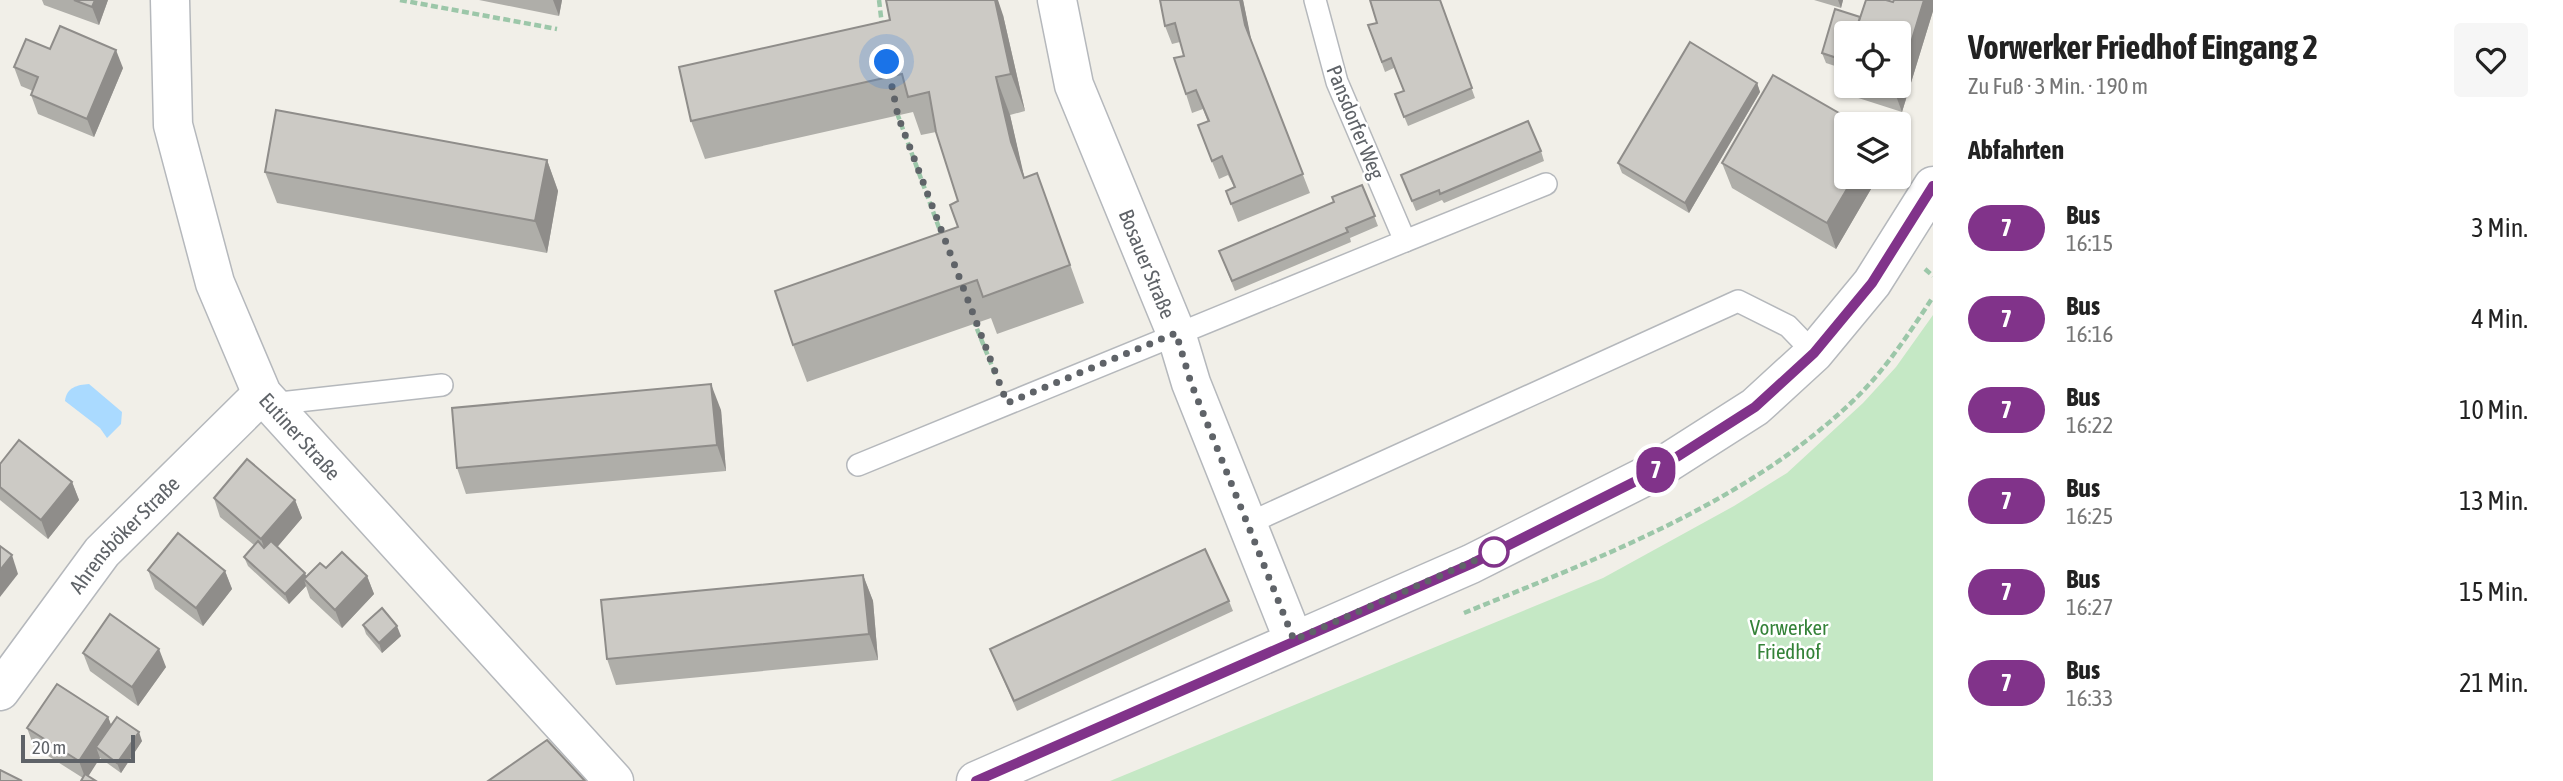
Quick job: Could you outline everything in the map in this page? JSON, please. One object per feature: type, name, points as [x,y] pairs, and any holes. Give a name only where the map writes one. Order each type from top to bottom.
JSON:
[{"type":"street","name":"Eutiner Straße","points":[[170,0],[173,125],[215,283],[267,399],[614,781]]},
{"type":"street","name":"Bosauer Straße","points":[[1057,0],[1074,85],[1176,333],[1191,383],[1294,640]]},
{"type":"street","points":[[976,781],[1471,564],[1650,474],[1755,407],[1801,340],[1872,283],[1933,186]]},
{"type":"street","name":"Ahrensböker Straße","points":[[0,691],[102,552],[267,399]]},
{"type":"lane","name":"Pansdorfer Weg","points":[[1315,0],[1337,82],[1405,241]]},
{"type":"lane","points":[[858,465],[1546,184]]},
{"type":"lane","points":[[1247,524],[1738,302],[1801,340]]},
{"type":"lane","points":[[267,399],[442,386]]},
{"type":"path","points":[[400,0],[557,29]]},
{"type":"path","points":[[879,0],[884,37]]},
{"type":"path","points":[[895,102],[945,245]]},
{"type":"path","points":[[971,313],[1007,403]]},
{"type":"green space","name":"Vorwerker Friedhof","points":[[1933,315],[1933,781],[1110,781],[1603,578],[1734,506],[1787,473],[1863,403],[1896,367]]},
{"type":"water","points":[[89,384],[122,412],[121,424],[107,438],[100,428],[65,401],[73,388]]},
{"type":"building","points":[[74,0],[95,0],[92,7]]},
{"type":"building","points":[[886,0],[995,0],[1011,74],[996,77],[1011,142],[1024,178],[1037,173],[1070,265],[983,297],[977,280],[793,345],[775,291],[958,227],[950,205],[958,201],[936,132],[929,92],[908,97],[902,74],[691,121],[679,67],[890,20]]},
{"type":"building","points":[[1160,0],[1240,0],[1245,25],[1303,174],[1231,204],[1226,191],[1235,187],[1222,156],[1212,161],[1198,125],[1209,121],[1196,90],[1186,94],[1174,58],[1184,56],[1175,23],[1165,26]]},
{"type":"building","points":[[1370,0],[1440,0],[1472,88],[1404,117],[1395,94],[1404,91],[1391,58],[1382,62],[1368,25],[1377,23]]},
{"type":"building","points":[[1866,0],[1924,0],[1911,43],[1911,21],[1859,21]]},
{"type":"building","points":[[1835,9],[1860,17],[1859,21],[1834,21],[1834,57],[1822,53]]},
{"type":"building","points":[[60,26],[116,50],[87,119],[31,95],[38,77],[14,67],[26,39],[50,49]]},
{"type":"building","points":[[1690,42],[1757,83],[1685,203],[1618,163]]},
{"type":"building","points":[[1773,75],[1837,112],[1834,112],[1834,189],[1847,189],[1827,223],[1722,163]]},
{"type":"building","points":[[276,110],[547,160],[535,221],[265,172]]},
{"type":"building","points":[[1528,121],[1541,151],[1440,194],[1439,190],[1412,201],[1401,175]]},
{"type":"building","points":[[1362,185],[1375,216],[1346,228],[1348,232],[1232,281],[1219,251],[1334,202],[1332,197]]},
{"type":"building","points":[[711,384],[717,445],[457,468],[452,408]]},
{"type":"building","points":[[19,440],[72,482],[41,520],[0,487],[0,464]]},
{"type":"building","points":[[247,459],[295,500],[261,539],[214,498]]},
{"type":"building","points":[[178,533],[225,571],[196,608],[148,570]]},
{"type":"building","points":[[258,541],[264,548],[271,541],[305,573],[285,594],[244,557]]},
{"type":"building","points":[[0,546],[12,555],[0,570]]},
{"type":"building","points":[[1205,549],[1229,601],[1014,701],[990,649]]},
{"type":"building","points":[[342,552],[367,576],[335,610],[304,579],[320,563],[326,568]]},
{"type":"building","points":[[863,575],[869,634],[607,659],[601,600]]},
{"type":"building","points":[[382,608],[397,626],[379,643],[363,625]]},
{"type":"building","points":[[110,614],[159,649],[132,687],[83,653]]},
{"type":"building","points":[[57,684],[108,717],[79,761],[27,728]]},
{"type":"building","points":[[117,717],[139,732],[117,763],[96,747]]},
{"type":"building","points":[[547,740],[585,781],[488,781]]},
{"type":"building","points":[[0,770],[22,781],[0,781]]},
{"type":"building","points":[[85,774],[96,781],[81,781]]},
{"type":"bus line","name":"7","points":[[976,781],[1471,564],[1650,474],[1755,407],[1814,353],[1872,283],[1933,186]]},
{"type":"route","points":[[887,62],[898,116],[1007,403],[1176,333],[1191,383],[1294,640],[1494,552]]}]
